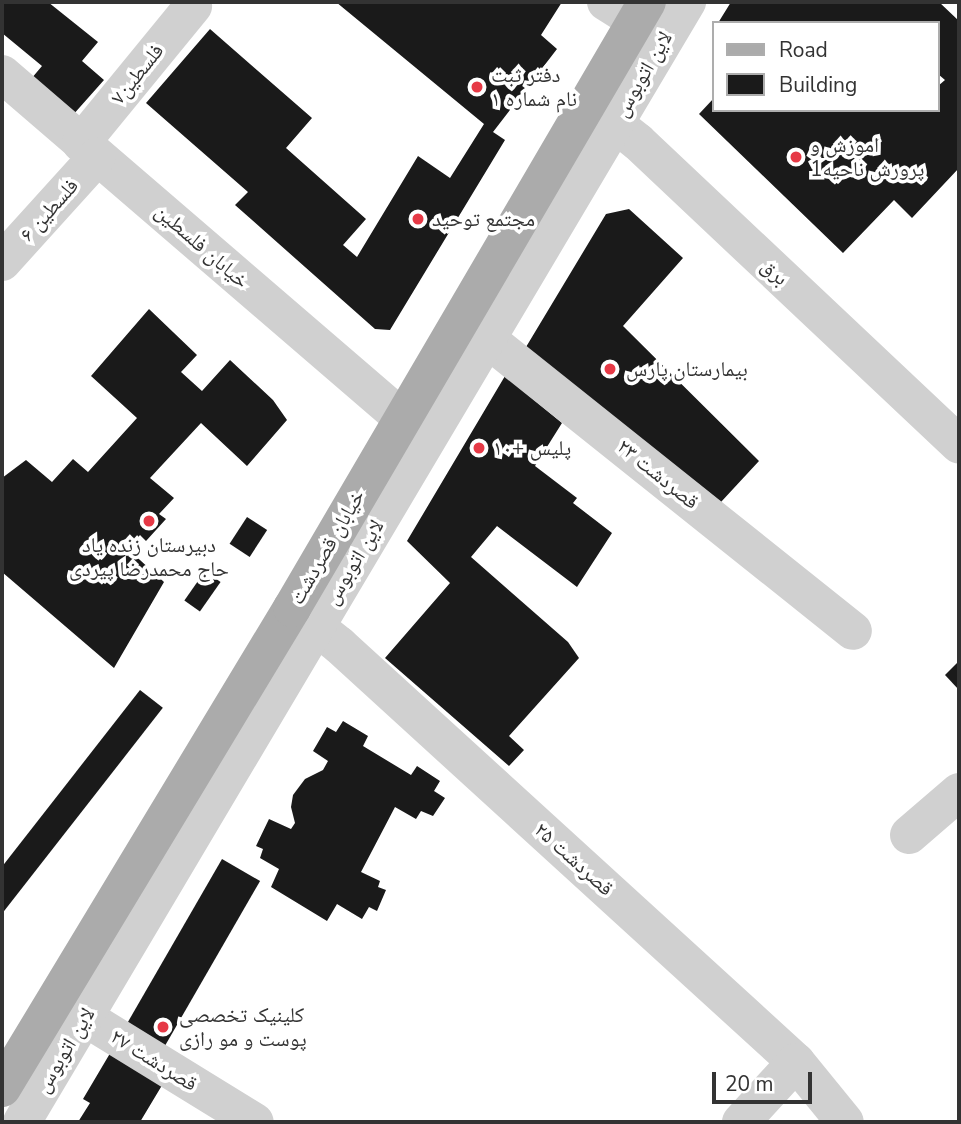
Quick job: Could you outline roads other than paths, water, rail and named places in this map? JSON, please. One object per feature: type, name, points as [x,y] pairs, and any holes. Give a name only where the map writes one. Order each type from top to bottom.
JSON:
[{"type":"main road","name":"خیابان قصردشت","points":[[2,1088],[69,1008],[304,617],[402,418],[474,328],[601,113],[629,8]]},
{"type":"street","name":"لاین اتوبوس","points":[[601,113],[687,2]]},
{"type":"street","name":"۷فلسطین","points":[[89,150],[193,6]]},
{"type":"street","name":"خیابان فلسطین","points":[[2,74],[402,418]]},
{"type":"street","name":"برق","points":[[601,113],[959,445]]},
{"type":"street","name":"فلسطین ۶","points":[[2,262],[89,150]]},
{"type":"street","name":"لاین اتوبوس","points":[[304,617],[474,328]]},
{"type":"street","name":"قصردشت ۲۳","points":[[474,328],[853,631]]},
{"type":"street","name":"قصردشت ۲۵","points":[[304,617],[796,1062],[845,1122]]},
{"type":"street","points":[[909,835],[959,792]]},
{"type":"street","name":"لاین اتوبوس","points":[[22,1122],[69,1008]]},
{"type":"street","name":"قصردشت ۲۷","points":[[69,1008],[255,1122]]},
{"type":"street","points":[[741,1122],[796,1062]]},
{"type":"place","name":"دفتر ثبت نام شماره ١","points":[[477,87]]},
{"type":"place","name":"اموزش و پرورش ناحیه1","points":[[796,157]]},
{"type":"place","name":"مجتمع توحید","points":[[418,219]]},
{"type":"place","name":"بیمارستان پارس","points":[[610,369]]},
{"type":"place","name":"پلیس +۱۰","points":[[479,448]]},
{"type":"place","name":"دبیرستان زنده یاد حاج محمدرضا پیردی","points":[[149,521]]},
{"type":"place","name":"کلینیک تخصصی پوست و مو رازی","points":[[163,1027]]}]
